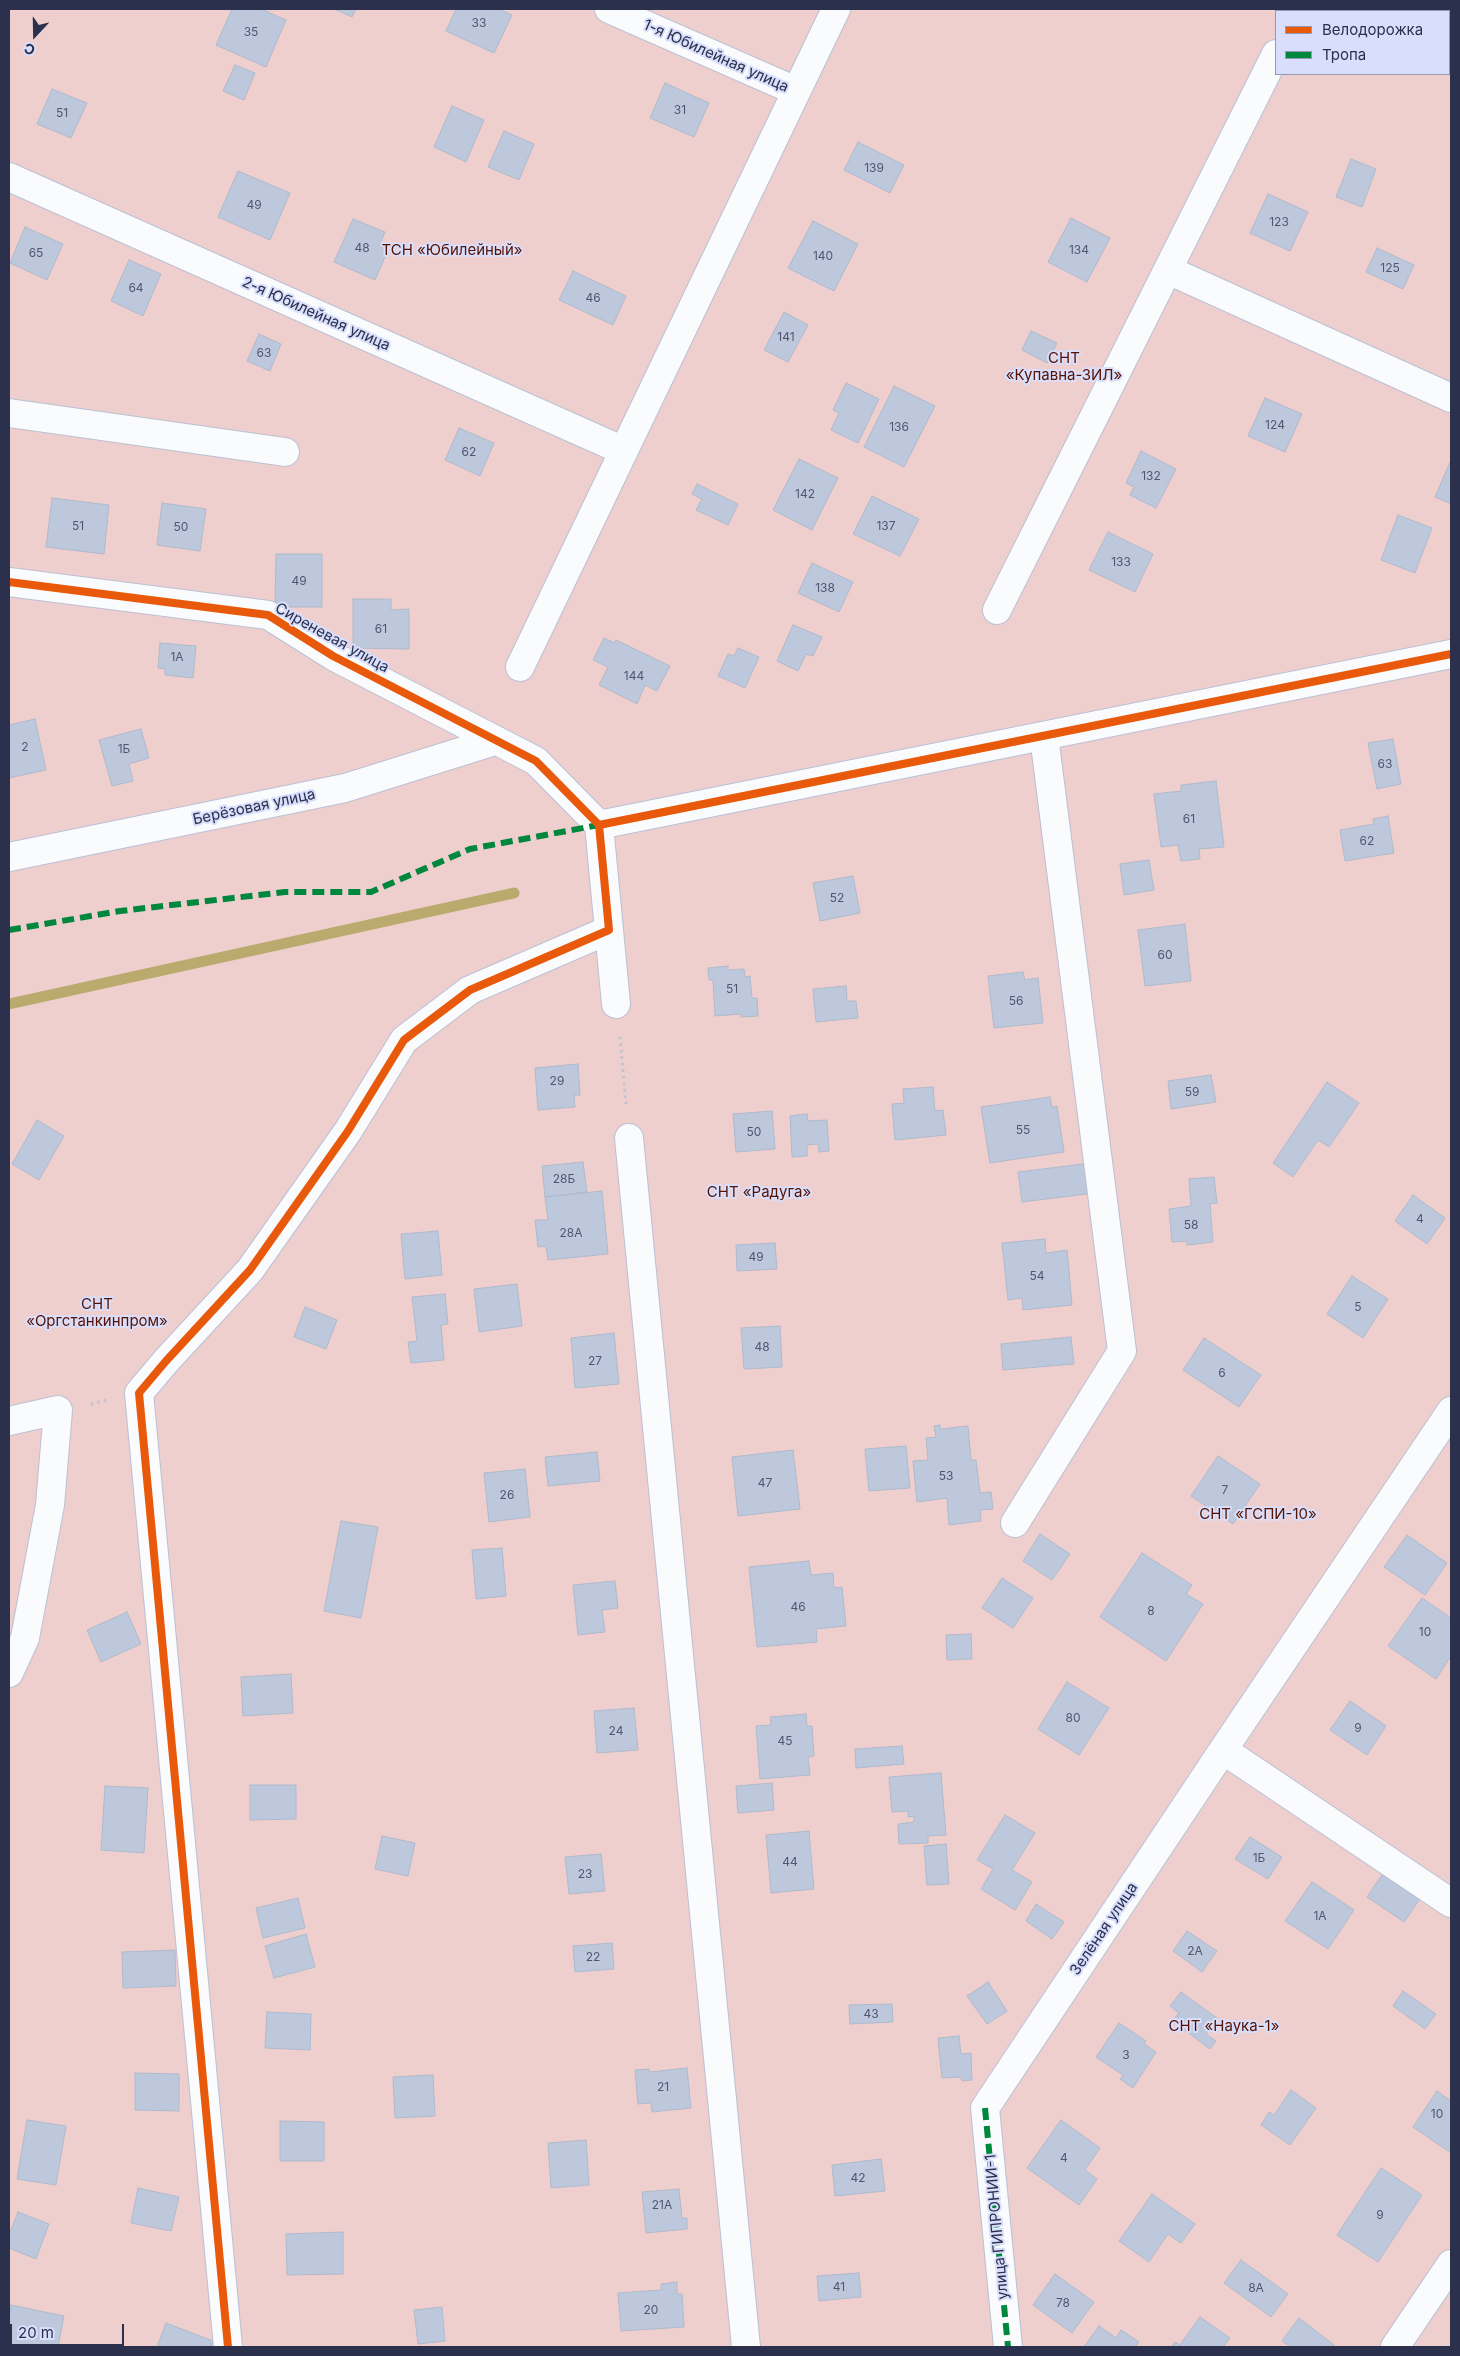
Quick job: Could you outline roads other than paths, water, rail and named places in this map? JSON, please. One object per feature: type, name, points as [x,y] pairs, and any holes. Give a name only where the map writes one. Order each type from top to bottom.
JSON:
[{"type":"street","name":"1-я Юбилейная улица","points":[[609,9],[796,91]]},
{"type":"street","points":[[520,667],[836,9]]},
{"type":"street","points":[[997,610],[1275,56]]},
{"type":"street","name":"2-я Юбилейная улица","points":[[9,177],[624,451]]},
{"type":"street","points":[[1168,270],[1451,398]]},
{"type":"street","points":[[9,413],[285,452]]},
{"type":"street","name":"Сиреневая улица","points":[[9,582],[268,615],[333,656],[536,761],[599,825]]},
{"type":"street","points":[[616,1004],[599,825],[1451,654]]},
{"type":"street","points":[[1015,1523],[1122,1351],[1044,736]]},
{"type":"street","name":"Берёзовая улица","points":[[9,857],[345,788],[495,741]]},
{"type":"street","points":[[228,2347],[139,1394],[166,1361],[250,1270],[348,1131],[404,1040],[470,990],[609,930]]},
{"type":"street","points":[[629,1138],[746,2347]]},
{"type":"street","points":[[9,1421],[58,1410],[50,1505],[25,1638],[9,1673]]},
{"type":"street","name":"Зелёная улица","points":[[985,2108],[1451,1411]]},
{"type":"street","points":[[1223,1750],[1451,1903]]},
{"type":"street","name":"улица ГИПРОНИИ-1","points":[[985,2108],[1008,2347]]},
{"type":"street","points":[[1395,2347],[1451,2264]]},
{"type":"waterway","points":[[9,1004],[514,893]]},
{"type":"park label","name":"ТСН «Юбилейный»","points":[[452,250]]},
{"type":"park label","name":"СНТ «Купавна-ЗИЛ»","points":[[1064,366]]},
{"type":"park label","name":"СНТ «Радуга»","points":[[759,1192]]},
{"type":"park label","name":"СНТ «Оргстанкинпром»","points":[[97,1312]]},
{"type":"park label","name":"СНТ «ГСПИ-10»","points":[[1258,1514]]},
{"type":"park label","name":"СНТ «Наука-1»","points":[[1224,2026]]}]
